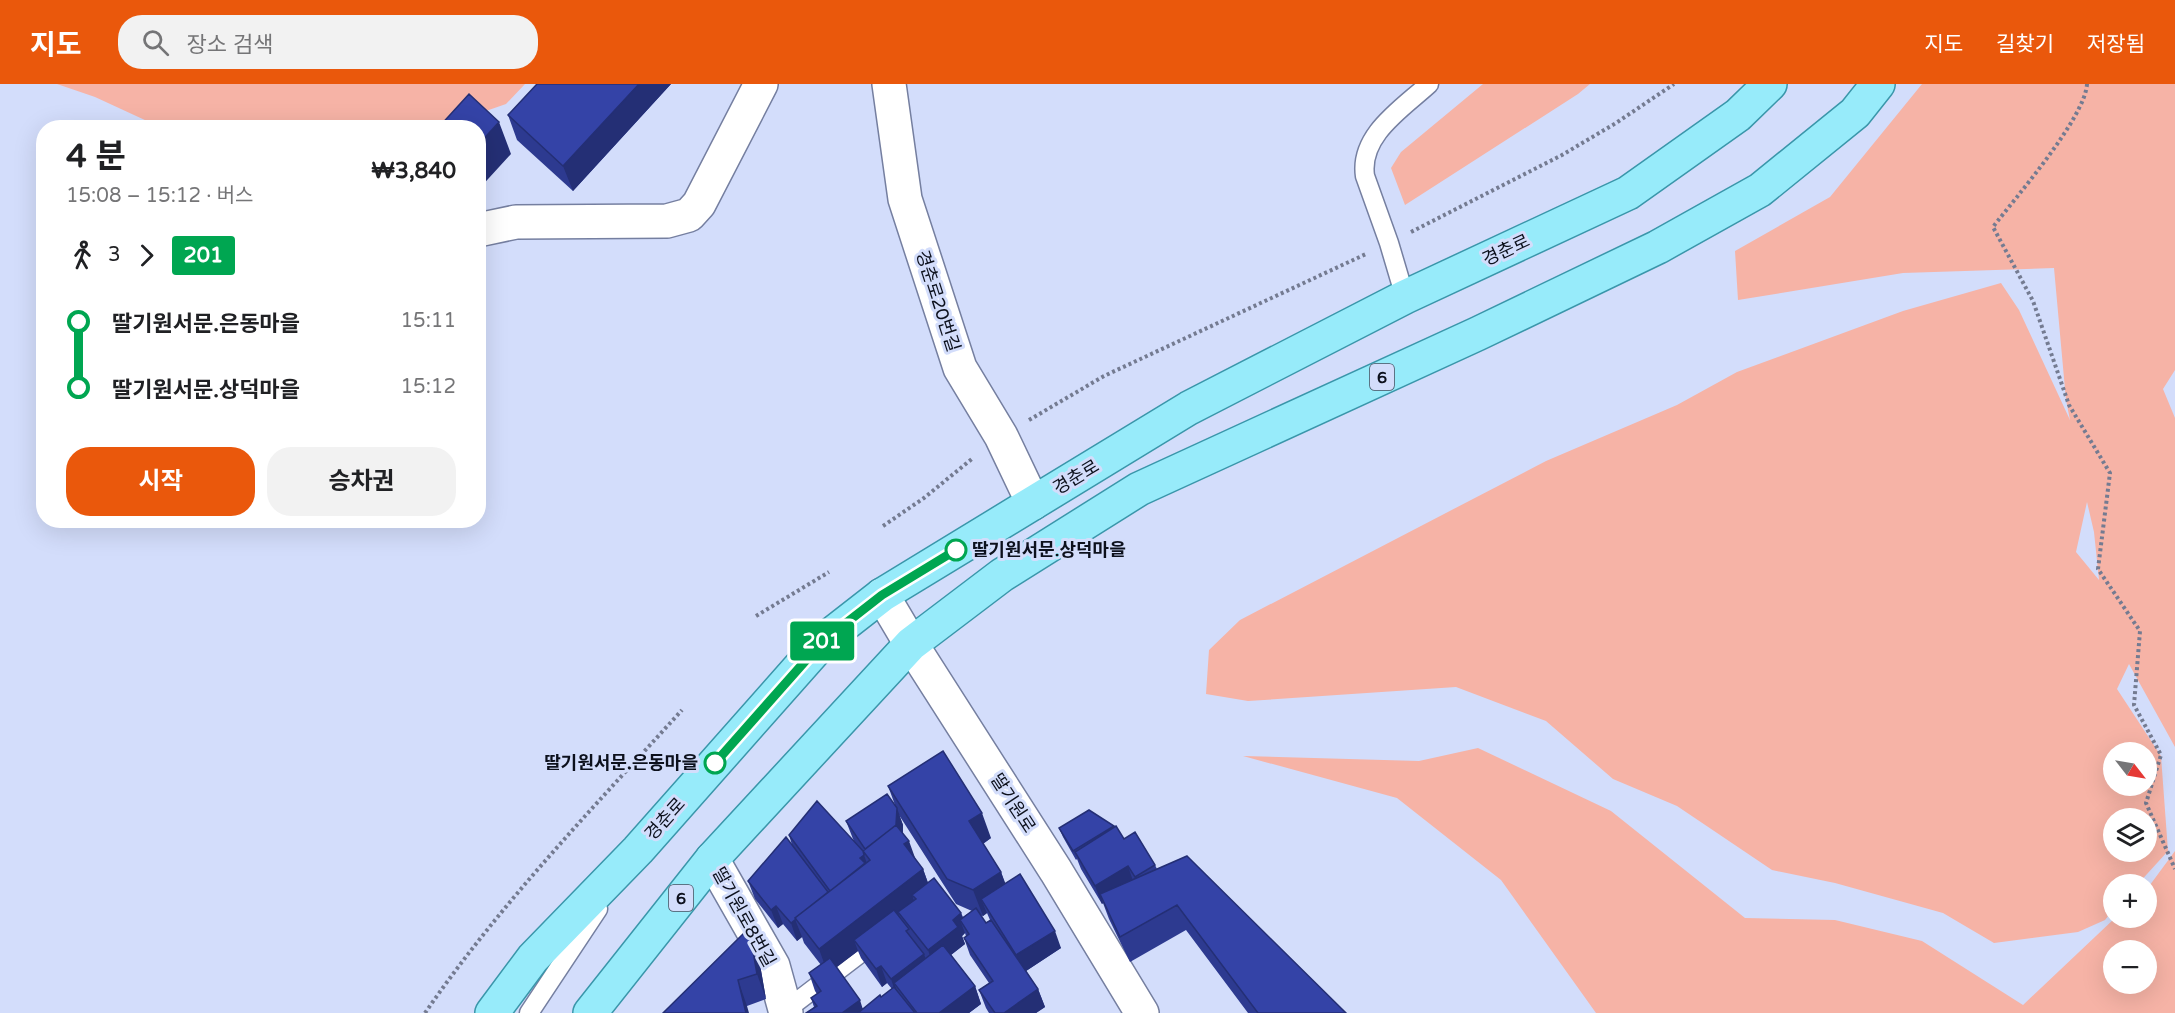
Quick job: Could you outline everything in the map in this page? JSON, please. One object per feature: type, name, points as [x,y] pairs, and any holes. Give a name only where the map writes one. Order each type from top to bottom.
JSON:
[{"type":"main road","name":"경춘로","points":[[492,1013],[532,958],[638,850],[823,641],[882,595],[1189,408],[1405,297],[1628,193],[1738,115],[1770,84]]},
{"type":"main road","name":"6","points":[[590,1013],[712,859],[911,644],[1002,575],[1139,489],[1477,334],[1658,247],[1760,189],[1855,113],[1878,84]]},
{"type":"street","points":[[486,228],[516,222],[667,221],[689,215],[699,204],[761,84]]},
{"type":"street","name":"경춘로20번길","points":[[889,84],[905,199],[960,368],[1000,436],[1033,503]]},
{"type":"street","name":"딸기원로","points":[[882,595],[1056,871],[1133,1010]]},
{"type":"street","name":"딸기원로8번길","points":[[712,859],[772,966],[786,1012]]},
{"type":"lane","points":[[1405,297],[1363,164],[1366,151],[1374,136],[1429,84]]},
{"type":"lane","points":[[529,1013],[638,850]]},
{"type":"lane","name":"딸기원로8번길","points":[[786,1012],[894,928]]},
{"type":"path","points":[[883,526],[924,498],[1000,436],[1104,376],[1389,243],[1520,178],[1616,123],[1674,84]]},
{"type":"path","points":[[2087,84],[2086,96],[2052,152],[1993,227],[2033,301],[2069,405],[2110,473],[2098,569],[2140,631],[2134,705],[2161,755],[2146,803],[2175,869]]},
{"type":"path","points":[[756,616],[829,572]]},
{"type":"path","points":[[425,1013],[455,969],[520,889],[682,710]]},
{"type":"shaded area","points":[[57,84],[525,84],[506,104],[460,120],[145,120],[95,97]]},
{"type":"shaded area","points":[[1483,84],[1590,84],[1578,94],[1405,205],[1391,168],[1401,152]]},
{"type":"shaded area","points":[[1922,84],[2175,84],[2175,370],[2163,389],[2175,418],[2175,747],[2129,664],[2117,689],[2152,742],[2103,742],[2103,796],[2157,796],[2157,750],[2161,756],[2168,851],[2147,874],[2103,874],[2103,921],[2078,932],[1994,943],[1943,913],[1835,883],[1772,870],[1677,806],[1613,779],[1546,721],[1456,687],[1248,701],[1206,694],[1209,650],[1240,620],[1546,461],[1677,405],[1737,372],[1903,311],[2001,283],[2019,310],[2070,420],[2066,400],[2054,268],[1903,273],[1738,300],[1735,251],[1830,197]],"holes":[[[2087,502],[2094,532],[2099,580],[2076,552]]]},
{"type":"shaded area","points":[[1478,748],[1611,811],[1745,918],[1835,920],[1922,941],[2023,1005],[2104,928],[2157,928],[2157,875],[2175,851],[2175,1013],[1596,1013],[1501,880],[1397,798],[1243,756],[1419,761]]},
{"type":"building","points":[[537,84],[639,84],[563,166],[508,115]]},
{"type":"building","points":[[469,94],[499,122],[486,136],[486,120],[445,120]]},
{"type":"building","points":[[943,751],[982,813],[969,821],[1001,872],[973,890],[947,879],[888,786]]},
{"type":"building","points":[[887,794],[897,808],[896,825],[865,849],[846,821]]},
{"type":"building","points":[[817,801],[863,851],[864,855],[860,858],[865,863],[830,891],[789,835]]},
{"type":"building","points":[[1089,810],[1114,826],[1073,851],[1059,828]]},
{"type":"building","points":[[896,825],[909,841],[904,844],[923,869],[819,949],[795,918],[870,860],[863,851]]},
{"type":"building","points":[[1116,826],[1124,839],[1135,832],[1155,865],[1135,877],[1128,866],[1095,886],[1075,852]]},
{"type":"building","points":[[786,837],[828,892],[791,923],[776,906],[771,910],[748,881]]},
{"type":"building","points":[[1187,856],[1346,1013],[1258,1013],[1177,905],[1120,937],[1100,894]]},
{"type":"building","points":[[1020,874],[1055,931],[1016,955],[981,899]]},
{"type":"building","points":[[934,878],[961,913],[953,920],[958,927],[928,950],[898,912],[916,899],[912,895]]},
{"type":"building","points":[[976,908],[986,923],[991,920],[1038,989],[1004,1013],[995,1013],[979,990],[993,981],[964,938],[969,934],[960,920]]},
{"type":"building","points":[[894,910],[909,929],[906,931],[924,954],[891,979],[881,966],[876,969],[854,940]]},
{"type":"building","points":[[743,934],[750,934],[757,974],[738,980],[746,1013],[663,1013]]},
{"type":"building","points":[[943,945],[975,986],[939,1013],[917,1013],[894,983]]},
{"type":"building","points":[[830,958],[860,1000],[842,1013],[806,1013],[817,1006],[811,998],[821,991],[809,973]]},
{"type":"building","points":[[894,987],[915,1013],[858,1013],[880,995],[881,997]]},
{"type":"bus line","name":"201","points":[[715,763],[823,641],[882,595],[956,550]]},
{"type":"place","name":"딸기원서문.상덕마을","points":[[956,550]]},
{"type":"place","name":"딸기원서문.은동마을","points":[[715,763]]}]
